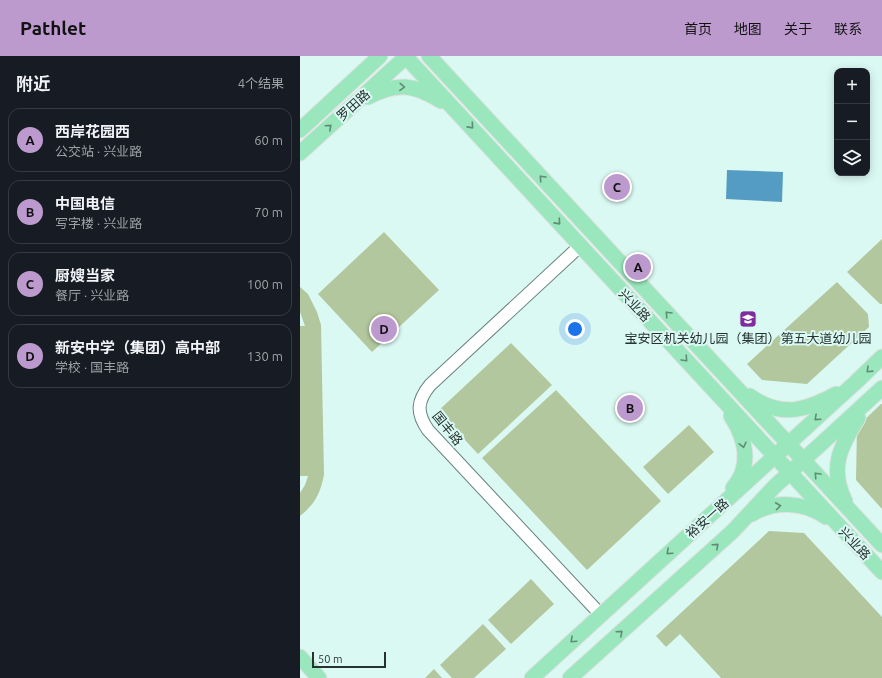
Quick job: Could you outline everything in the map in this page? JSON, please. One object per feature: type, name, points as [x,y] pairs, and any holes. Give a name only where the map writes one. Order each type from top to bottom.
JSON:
[{"type":"main road","points":[[341,92],[357,69],[362,56]]},
{"type":"main road","name":"罗田路","points":[[300,130],[380,56]]},
{"type":"main road","name":"罗田路","points":[[300,153],[406,56]]},
{"type":"main road","name":"兴业路","points":[[406,56],[882,572]]},
{"type":"main road","name":"兴业路","points":[[429,56],[882,545]]},
{"type":"main road","points":[[446,56],[451,69],[468,98]]},
{"type":"main road","points":[[353,105],[379,92],[395,87],[403,87],[417,89],[427,93],[456,110]]},
{"type":"main road","name":"裕安一路","points":[[532,678],[882,357]]},
{"type":"main road","points":[[723,374],[740,390],[754,399],[764,405],[780,410],[800,409],[812,405],[834,395],[856,382]]},
{"type":"main road","points":[[711,387],[739,431],[744,444],[745,455],[741,475],[735,486],[715,510]]},
{"type":"main road","name":"裕安一路","points":[[570,678],[733,531],[774,487],[882,388]]},
{"type":"main road","points":[[851,511],[839,487],[837,477],[838,460],[840,450],[869,401]]},
{"type":"main road","points":[[733,531],[753,513],[767,507],[781,504],[800,505],[811,508],[839,525]]},
{"type":"main road","points":[[300,657],[319,678]]},
{"type":"street","name":"国丰路","points":[[580,246],[430,385],[421,397],[419,407],[422,419],[428,430],[601,615]]},
{"type":"green space","points":[[384,232],[439,290],[372,352],[318,294]]},
{"type":"green space","points":[[882,239],[882,304],[880,304],[847,272]]},
{"type":"green space","points":[[837,282],[868,314],[869,327],[807,384],[762,380],[747,364]]},
{"type":"green space","points":[[300,287],[308,294],[317,312],[321,325],[324,475],[321,488],[316,498],[310,507],[300,516],[300,493],[308,476],[300,476],[300,326],[305,326],[300,312]]},
{"type":"green space","points":[[511,343],[552,385],[478,454],[438,411]]},
{"type":"green space","points":[[556,390],[661,501],[587,570],[482,458]]},
{"type":"green space","points":[[881,404],[882,509],[856,480],[857,427]]},
{"type":"green space","points":[[689,425],[714,452],[668,494],[643,467]]},
{"type":"green space","points":[[769,531],[804,533],[882,617],[882,678],[721,678],[680,634],[666,647],[656,636]]},
{"type":"green space","points":[[531,579],[554,604],[511,644],[488,620]]},
{"type":"green space","points":[[483,624],[506,649],[474,678],[452,678],[440,665]]},
{"type":"green space","points":[[434,669],[442,678],[425,678]]},
{"type":"water","points":[[727,170],[783,172],[782,202],[726,199]]},
{"type":"place","name":"厨嫂当家","points":[[617,187]]},
{"type":"place","name":"西岸花园西","points":[[638,267]]},
{"type":"place","name":"宝安区机关幼儿园（集团）第五大道幼儿园","points":[[748,319]]},
{"type":"place","name":"新安中学（集团）高中部","points":[[384,329]]},
{"type":"place","name":"中国电信","points":[[630,408]]}]
